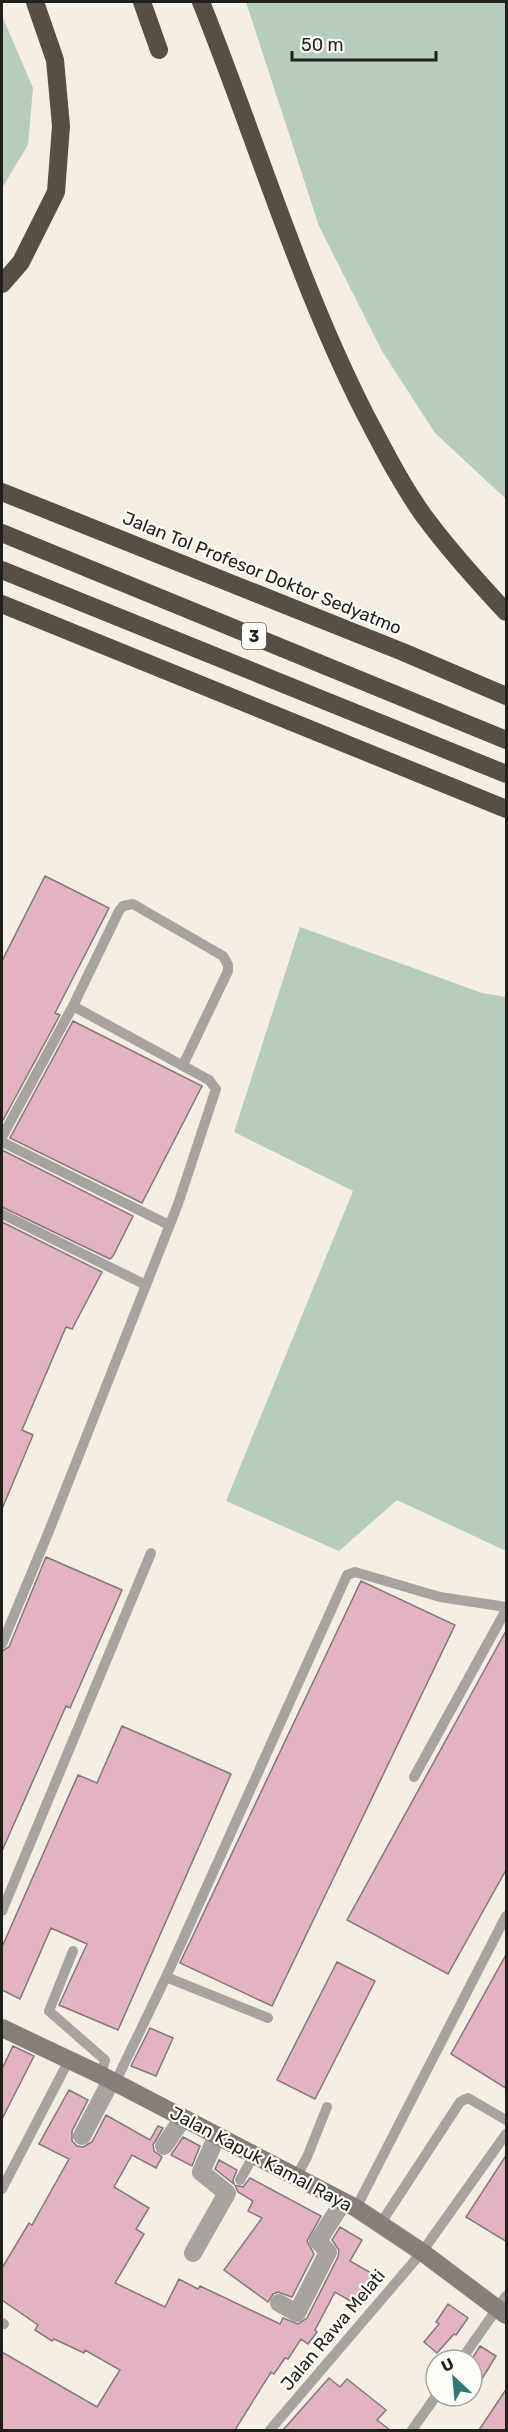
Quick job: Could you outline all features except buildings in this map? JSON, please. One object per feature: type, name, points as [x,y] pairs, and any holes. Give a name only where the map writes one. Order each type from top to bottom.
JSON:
[{"type":"highway","points":[[2,284],[21,262],[56,192],[61,126],[55,60],[35,2]]},
{"type":"highway","points":[[142,2],[159,50]]},
{"type":"highway","points":[[201,2],[276,207],[325,328],[354,391],[389,460],[423,514],[464,568],[507,612]]},
{"type":"highway","name":"Jalan Tol Profesor Doktor Sedyatmo","points":[[2,492],[403,652],[507,696]]},
{"type":"highway","name":"3","points":[[2,533],[507,740]]},
{"type":"highway","name":"3","points":[[2,570],[507,774]]},
{"type":"highway","points":[[2,604],[507,808]]},
{"type":"main road","name":"Jalan Kapuk Kamal Raya","points":[[2,2028],[109,2080],[350,2205],[381,2223],[504,2306]]},
{"type":"street","points":[[82,2136],[109,2080]]},
{"type":"street","points":[[164,2146],[183,2118]]},
{"type":"street","points":[[193,2253],[227,2193],[201,2172],[217,2136]]},
{"type":"street","points":[[279,2304],[297,2313],[328,2252],[318,2241],[350,2205]]},
{"type":"lane","points":[[169,1225],[2,1139],[73,1006],[118,911],[123,906],[133,904],[223,956],[228,965],[228,971],[183,1065]]},
{"type":"lane","points":[[2,1644],[146,1285],[216,1089],[209,1080],[73,1006]]},
{"type":"lane","points":[[2,1214],[146,1285]]},
{"type":"lane","points":[[2,1911],[151,1553]]},
{"type":"lane","points":[[109,2080],[166,1977],[347,1575],[355,1572],[440,1597],[507,1609],[414,1777]]},
{"type":"lane","points":[[350,2205],[507,1916]]},
{"type":"lane","points":[[73,1951],[49,2011],[105,2060],[109,2080]]},
{"type":"lane","points":[[166,1977],[268,2018]]},
{"type":"lane","points":[[2,2189],[69,2060]]},
{"type":"lane","points":[[381,2223],[460,2102],[468,2098],[507,2120]]},
{"type":"lane","points":[[296,2177],[308,2157],[327,2107]]},
{"type":"lane","name":"Jalan Rawa Melati","points":[[270,2430],[422,2252],[507,2134]]},
{"type":"lane","points":[[240,2180],[254,2155]]},
{"type":"lane","points":[[471,2348],[504,2306]]},
{"type":"lane","points":[[412,2430],[428,2408]]},
{"type":"green space","points":[[246,2],[506,2],[506,499],[435,433],[382,351],[319,226]]},
{"type":"green space","points":[[2,16],[33,88],[28,145],[2,188]]},
{"type":"green space","points":[[300,927],[482,993],[506,997],[506,1551],[397,1500],[339,1551],[226,1501],[353,1191],[234,1132]]}]
